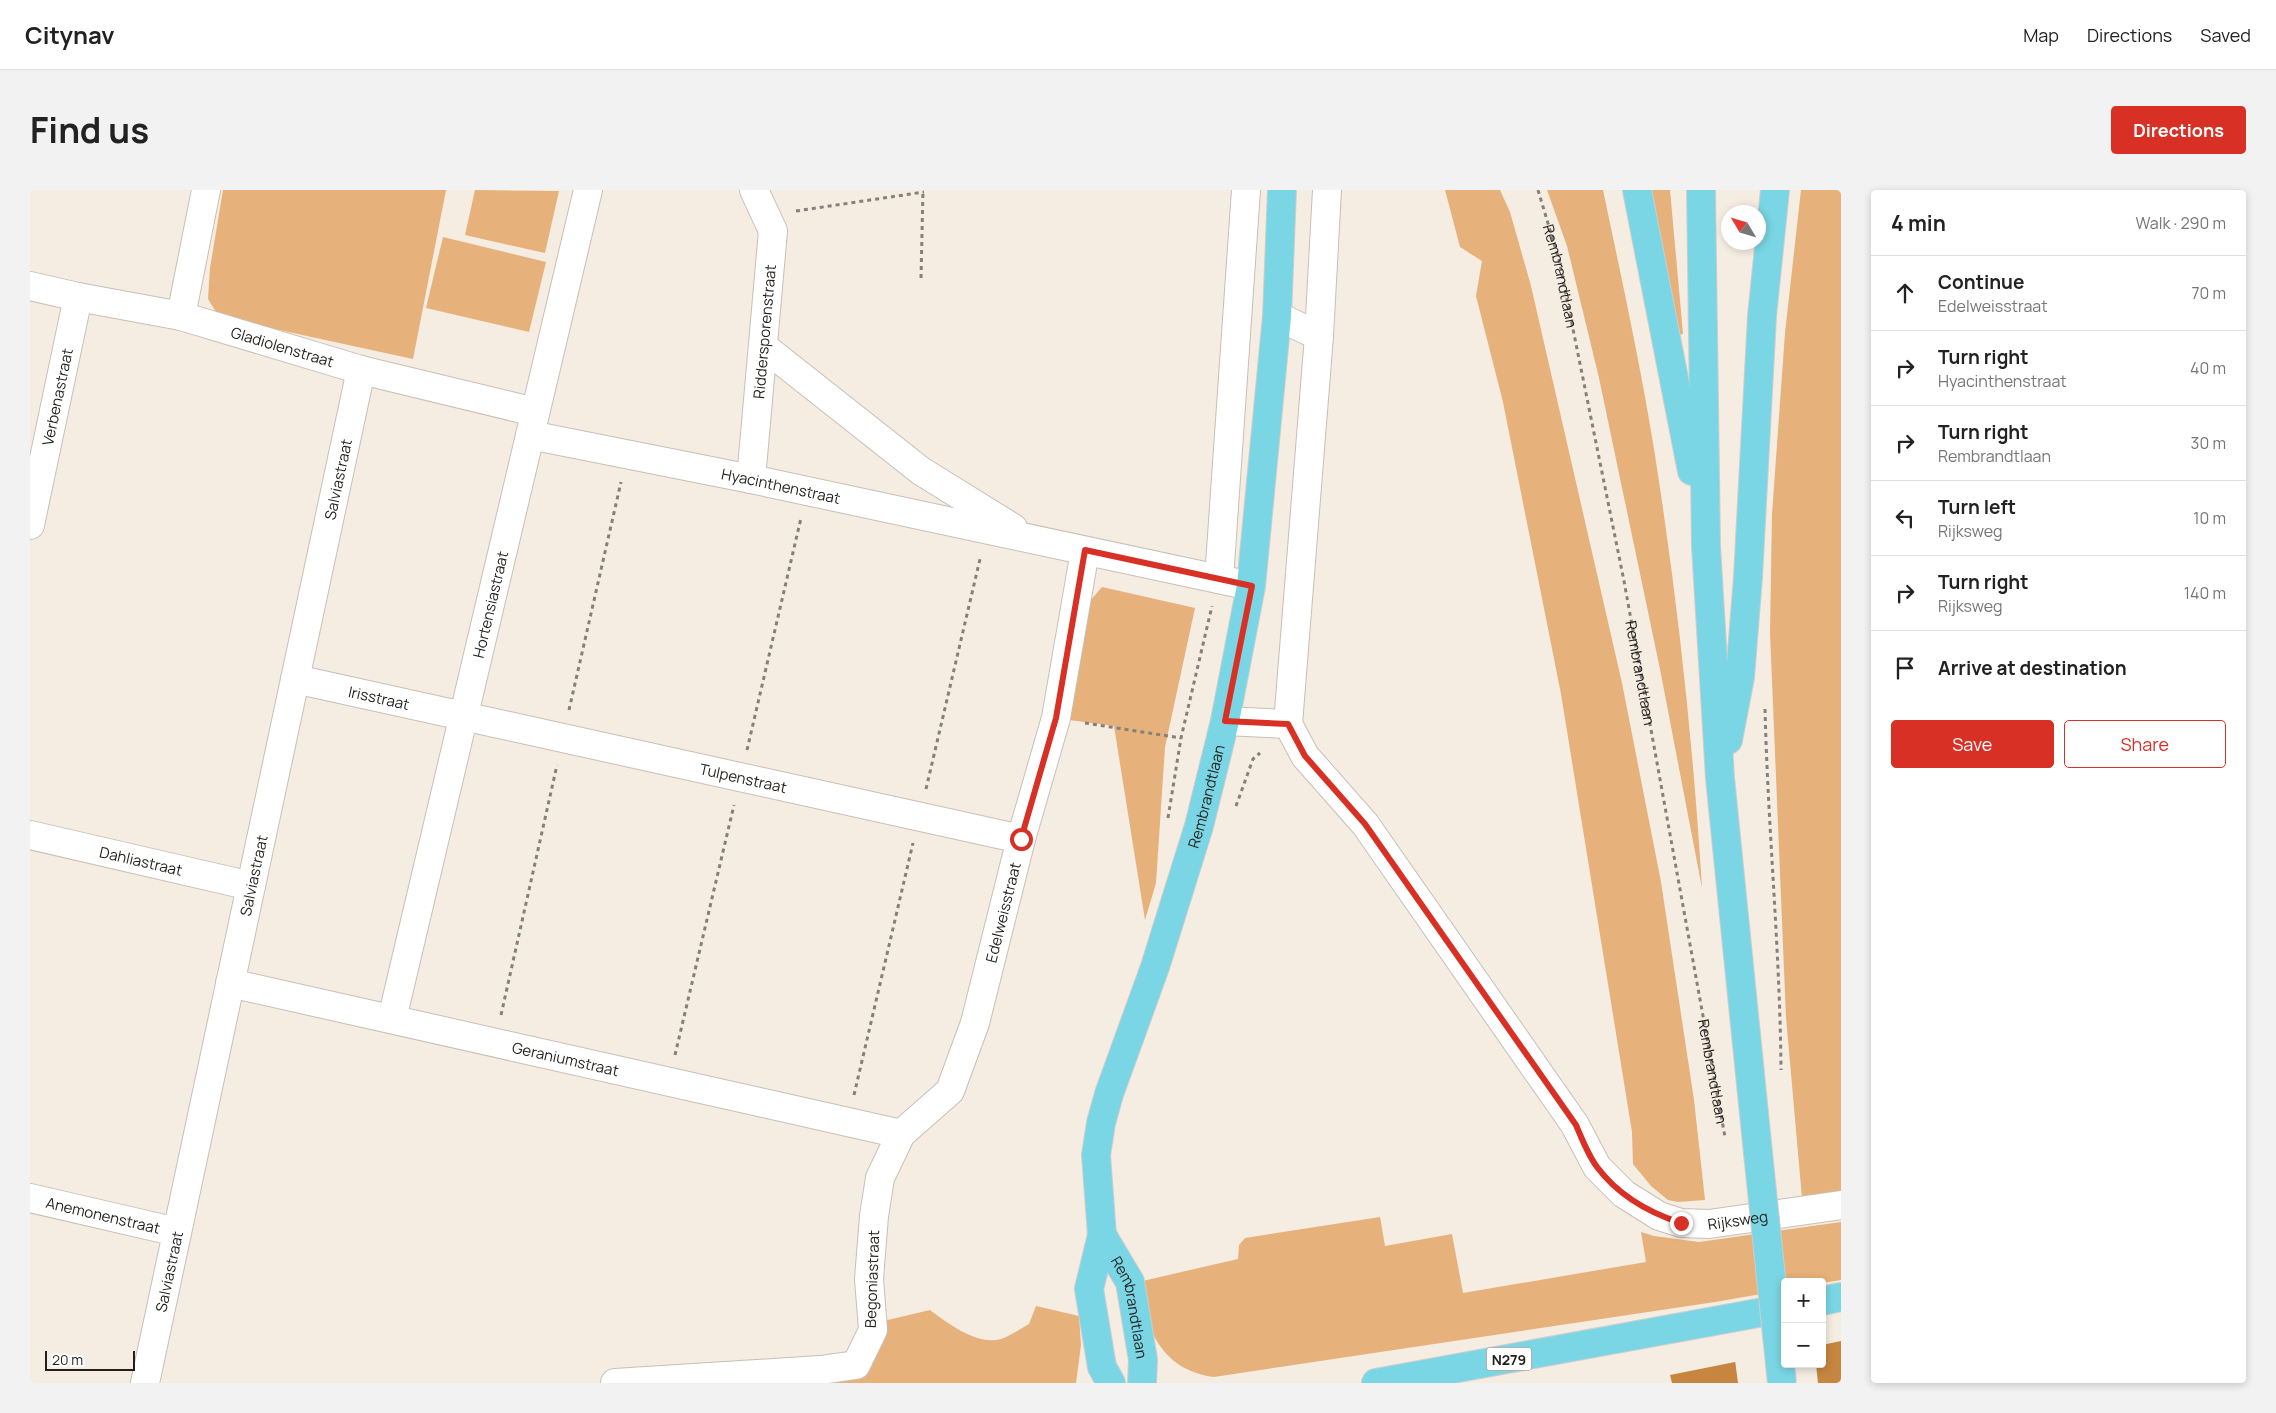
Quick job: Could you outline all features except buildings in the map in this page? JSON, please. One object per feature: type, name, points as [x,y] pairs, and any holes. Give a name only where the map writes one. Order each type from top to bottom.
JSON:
[{"type":"main road","name":"Rembrandtlaan","points":[[1111,1383],[1102,1367],[1089,1289],[1102,1235],[1096,1155],[1101,1123],[1109,1094],[1155,967],[1199,826],[1225,721],[1252,586],[1277,316],[1282,190]]},
{"type":"main road","points":[[1637,190],[1669,344],[1706,546]]},
{"type":"main road","points":[[1701,190],[1706,546],[1720,778],[1782,1383]]},
{"type":"main road","points":[[1720,778],[1740,677],[1749,567],[1762,316],[1774,190]]},
{"type":"main road","name":"Rembrandtlaan","points":[[1102,1235],[1130,1282],[1143,1360],[1142,1383]]},
{"type":"main road","points":[[1826,1300],[1841,1297]]},
{"type":"main road","name":"N279","points":[[1376,1383],[1781,1309]]},
{"type":"street","points":[[181,316],[206,190]]},
{"type":"street","name":"Hortensiastraat","points":[[392,1019],[588,190]]},
{"type":"street","name":"Riddersporenstraat","points":[[751,479],[773,231],[754,190]]},
{"type":"street","points":[[1218,579],[1246,190]]},
{"type":"street","points":[[1225,721],[1288,724],[1319,336],[1327,190]]},
{"type":"street","name":"Gladiolenstraat","points":[[30,286],[181,316],[532,424]]},
{"type":"street","name":"Verbenastraat","points":[[30,525],[78,297]]},
{"type":"street","points":[[1277,316],[1319,336]]},
{"type":"street","name":"Hyacinthenstraat","points":[[764,347],[921,471],[1031,539]]},
{"type":"street","name":"Salviastraat","points":[[145,1383],[361,370]]},
{"type":"street","name":"Hyacinthenstraat","points":[[532,424],[751,479],[1252,586]]},
{"type":"street","name":"Edelweisstraat","points":[[901,1134],[950,1091],[975,1023],[1021,839],[1056,718],[1085,550]]},
{"type":"street","name":"Irisstraat","points":[[295,679],[464,715]]},
{"type":"street","name":"Tulpenstraat","points":[[464,715],[1021,839]]},
{"type":"street","name":"Rijksweg","points":[[1288,724],[1305,756],[1365,824],[1576,1125],[1597,1167],[1624,1194],[1659,1216],[1681,1223],[1709,1224],[1841,1204]]},
{"type":"street","name":"Dahliastraat","points":[[30,835],[251,886]]},
{"type":"street","name":"Geraniumstraat","points":[[230,983],[901,1134]]},
{"type":"street","name":"Begoniastraat","points":[[615,1383],[820,1370],[856,1365],[872,1330],[869,1279],[874,1216],[880,1178],[901,1134]]},
{"type":"street","name":"Anemonenstraat","points":[[30,1198],[177,1232]]},
{"type":"path","name":"Rembrandtlaan","points":[[1538,190],[1559,260],[1622,571],[1725,1138]]},
{"type":"path","points":[[766,216],[924,191],[921,278]]},
{"type":"path","points":[[1187,716],[1218,579]]},
{"type":"path","points":[[1766,707],[1767,802],[1781,1018],[1781,1078]]},
{"type":"path","points":[[1056,718],[1180,738]]},
{"type":"shaded area","points":[[223,190],[446,190],[413,359],[219,317],[208,299],[210,268]]},
{"type":"shaded area","points":[[475,190],[559,191],[545,253],[465,235]]},
{"type":"shaded area","points":[[1445,190],[1500,190],[1510,212],[1531,286],[1622,683],[1661,882],[1694,1100],[1705,1200],[1678,1202],[1668,1200],[1651,1186],[1633,1164],[1632,1132],[1561,694],[1503,402],[1476,296],[1482,261],[1460,247]]},
{"type":"shaded area","points":[[1547,190],[1603,190],[1643,384],[1670,558],[1694,778],[1702,888],[1660,669],[1599,378],[1567,246]]},
{"type":"shaded area","points":[[1646,190],[1670,190],[1683,334],[1678,335]]},
{"type":"shaded area","points":[[1801,190],[1841,190],[1841,1194],[1802,1198],[1786,1017],[1770,633],[1772,514],[1785,333]]},
{"type":"shaded area","points":[[443,237],[546,262],[529,332],[426,308]]},
{"type":"shaded area","points":[[1102,587],[1195,608],[1165,747],[1156,883],[1145,920],[1114,726],[1062,719],[1083,615],[1090,601]]},
{"type":"shaded area","points":[[1380,1217],[1385,1246],[1452,1234],[1463,1293],[1646,1262],[1641,1232],[1654,1236],[1699,1242],[1841,1222],[1841,1280],[1826,1282],[1826,1278],[1781,1278],[1781,1291],[1715,1302],[1214,1377],[1195,1373],[1168,1356],[1159,1344],[1151,1331],[1134,1283],[1238,1259],[1239,1245],[1245,1238]]},
{"type":"shaded area","points":[[1036,1306],[1079,1316],[1081,1345],[1076,1383],[832,1383],[855,1379],[875,1323],[930,1310],[963,1332],[992,1340],[1004,1338],[1029,1324]]},
{"type":"shaded area","points":[[1841,1341],[1841,1383],[1672,1383],[1670,1375],[1781,1353],[1781,1368],[1826,1368],[1826,1344]]},
{"type":"pier","points":[[1781,1351],[1781,1368],[1816,1368],[1818,1383],[1738,1383],[1735,1360]]},
{"type":"route","points":[[1021,839],[1056,718],[1085,550],[1252,586],[1225,721],[1288,724],[1305,756],[1365,824],[1576,1125],[1597,1167],[1624,1194],[1659,1216],[1681,1223]]}]
